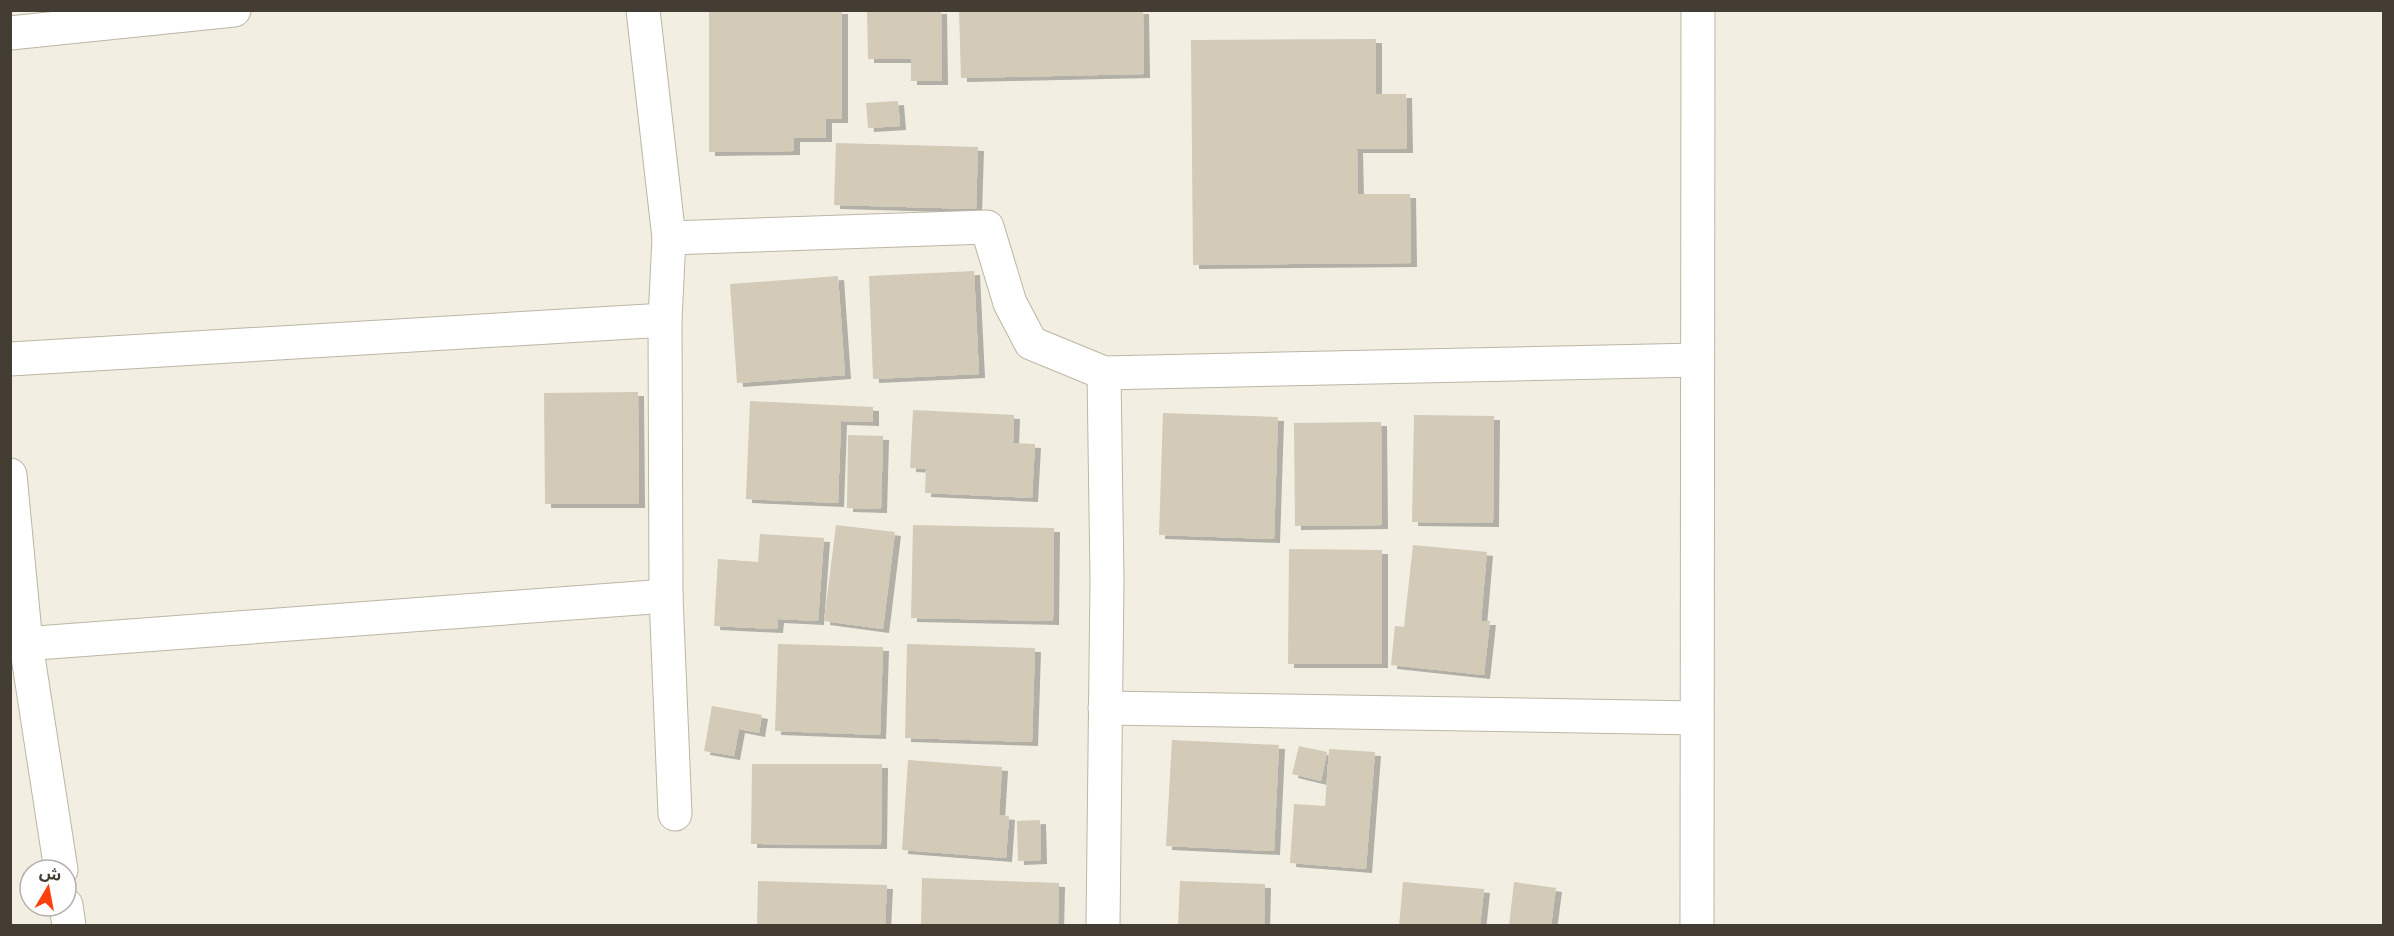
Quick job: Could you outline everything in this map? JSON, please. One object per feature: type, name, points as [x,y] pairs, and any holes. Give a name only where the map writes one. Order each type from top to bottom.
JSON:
[{"type":"street","points":[[10,33],[234,10]]},
{"type":"street","points":[[643,10],[669,238],[665,320],[666,596],[675,814]]},
{"type":"street","points":[[1697,926],[1698,10]]},
{"type":"street","points":[[669,238],[987,227],[1010,303],[1031,342],[1104,373],[1697,360]]},
{"type":"street","points":[[10,358],[665,320]]},
{"type":"street","points":[[1103,926],[1107,580],[1104,373]]},
{"type":"street","points":[[10,475],[18,644],[59,858]]},
{"type":"street","points":[[18,644],[666,596]]},
{"type":"street","points":[[1106,708],[1697,718]]},
{"type":"building","points":[[709,10],[842,10],[842,119],[826,119],[826,138],[794,138],[794,151],[709,152]]},
{"type":"building","points":[[867,10],[941,10],[942,81],[911,81],[911,59],[868,59]]},
{"type":"building","points":[[959,10],[1143,10],[1144,74],[961,78]]},
{"type":"building","points":[[1376,39],[1376,94],[1406,94],[1407,149],[1357,149],[1358,194],[1410,194],[1411,263],[1193,265],[1191,40]]},
{"type":"building","points":[[898,101],[900,126],[868,128],[866,103]]},
{"type":"building","points":[[836,143],[978,147],[976,209],[834,205]]},
{"type":"building","points":[[974,271],[979,374],[873,379],[869,276]]},
{"type":"building","points":[[838,276],[845,375],[737,383],[730,284]]},
{"type":"building","points":[[638,392],[639,504],[545,504],[544,393]]},
{"type":"building","points":[[750,401],[873,407],[873,422],[841,421],[838,503],[746,499]]},
{"type":"building","points":[[913,410],[1014,415],[1013,443],[1035,444],[1032,498],[925,493],[926,469],[910,468]]},
{"type":"building","points":[[1163,413],[1278,417],[1274,539],[1159,535]]},
{"type":"building","points":[[1414,415],[1494,416],[1493,523],[1412,522]]},
{"type":"building","points":[[1381,422],[1382,525],[1295,526],[1294,423]]},
{"type":"building","points":[[848,435],[883,436],[881,509],[847,508]]},
{"type":"building","points":[[836,525],[895,532],[883,629],[824,621]]},
{"type":"building","points":[[913,525],[1054,528],[1053,621],[911,618]]},
{"type":"building","points":[[760,534],[824,538],[818,621],[778,619],[777,629],[714,626],[718,559],[758,562]]},
{"type":"building","points":[[1413,545],[1487,552],[1481,621],[1490,621],[1484,675],[1391,665],[1395,626],[1404,627]]},
{"type":"building","points":[[1289,549],[1382,550],[1382,664],[1288,664]]},
{"type":"building","points":[[778,644],[883,647],[880,735],[775,731]]},
{"type":"building","points":[[907,644],[1035,648],[1032,742],[905,738]]},
{"type":"building","points":[[712,706],[762,715],[759,733],[739,729],[734,756],[704,751]]},
{"type":"building","points":[[1172,740],[1279,745],[1274,851],[1166,846]]},
{"type":"building","points":[[1299,746],[1327,752],[1321,781],[1292,774]]},
{"type":"building","points":[[1329,749],[1375,752],[1366,869],[1290,863],[1294,804],[1325,806]]},
{"type":"building","points":[[908,760],[1002,767],[999,815],[1009,816],[1006,858],[902,850]]},
{"type":"building","points":[[752,764],[882,764],[881,845],[751,844]]},
{"type":"building","points":[[1040,820],[1041,860],[1018,861],[1017,821]]},
{"type":"building","points":[[922,878],[1059,883],[1058,926],[921,926]]},
{"type":"building","points":[[758,881],[887,885],[885,926],[757,926]]},
{"type":"building","points":[[1180,881],[1265,884],[1264,926],[1178,926]]},
{"type":"building","points":[[1403,882],[1484,889],[1480,926],[1399,926]]},
{"type":"building","points":[[1514,882],[1556,888],[1551,926],[1509,926]]}]
